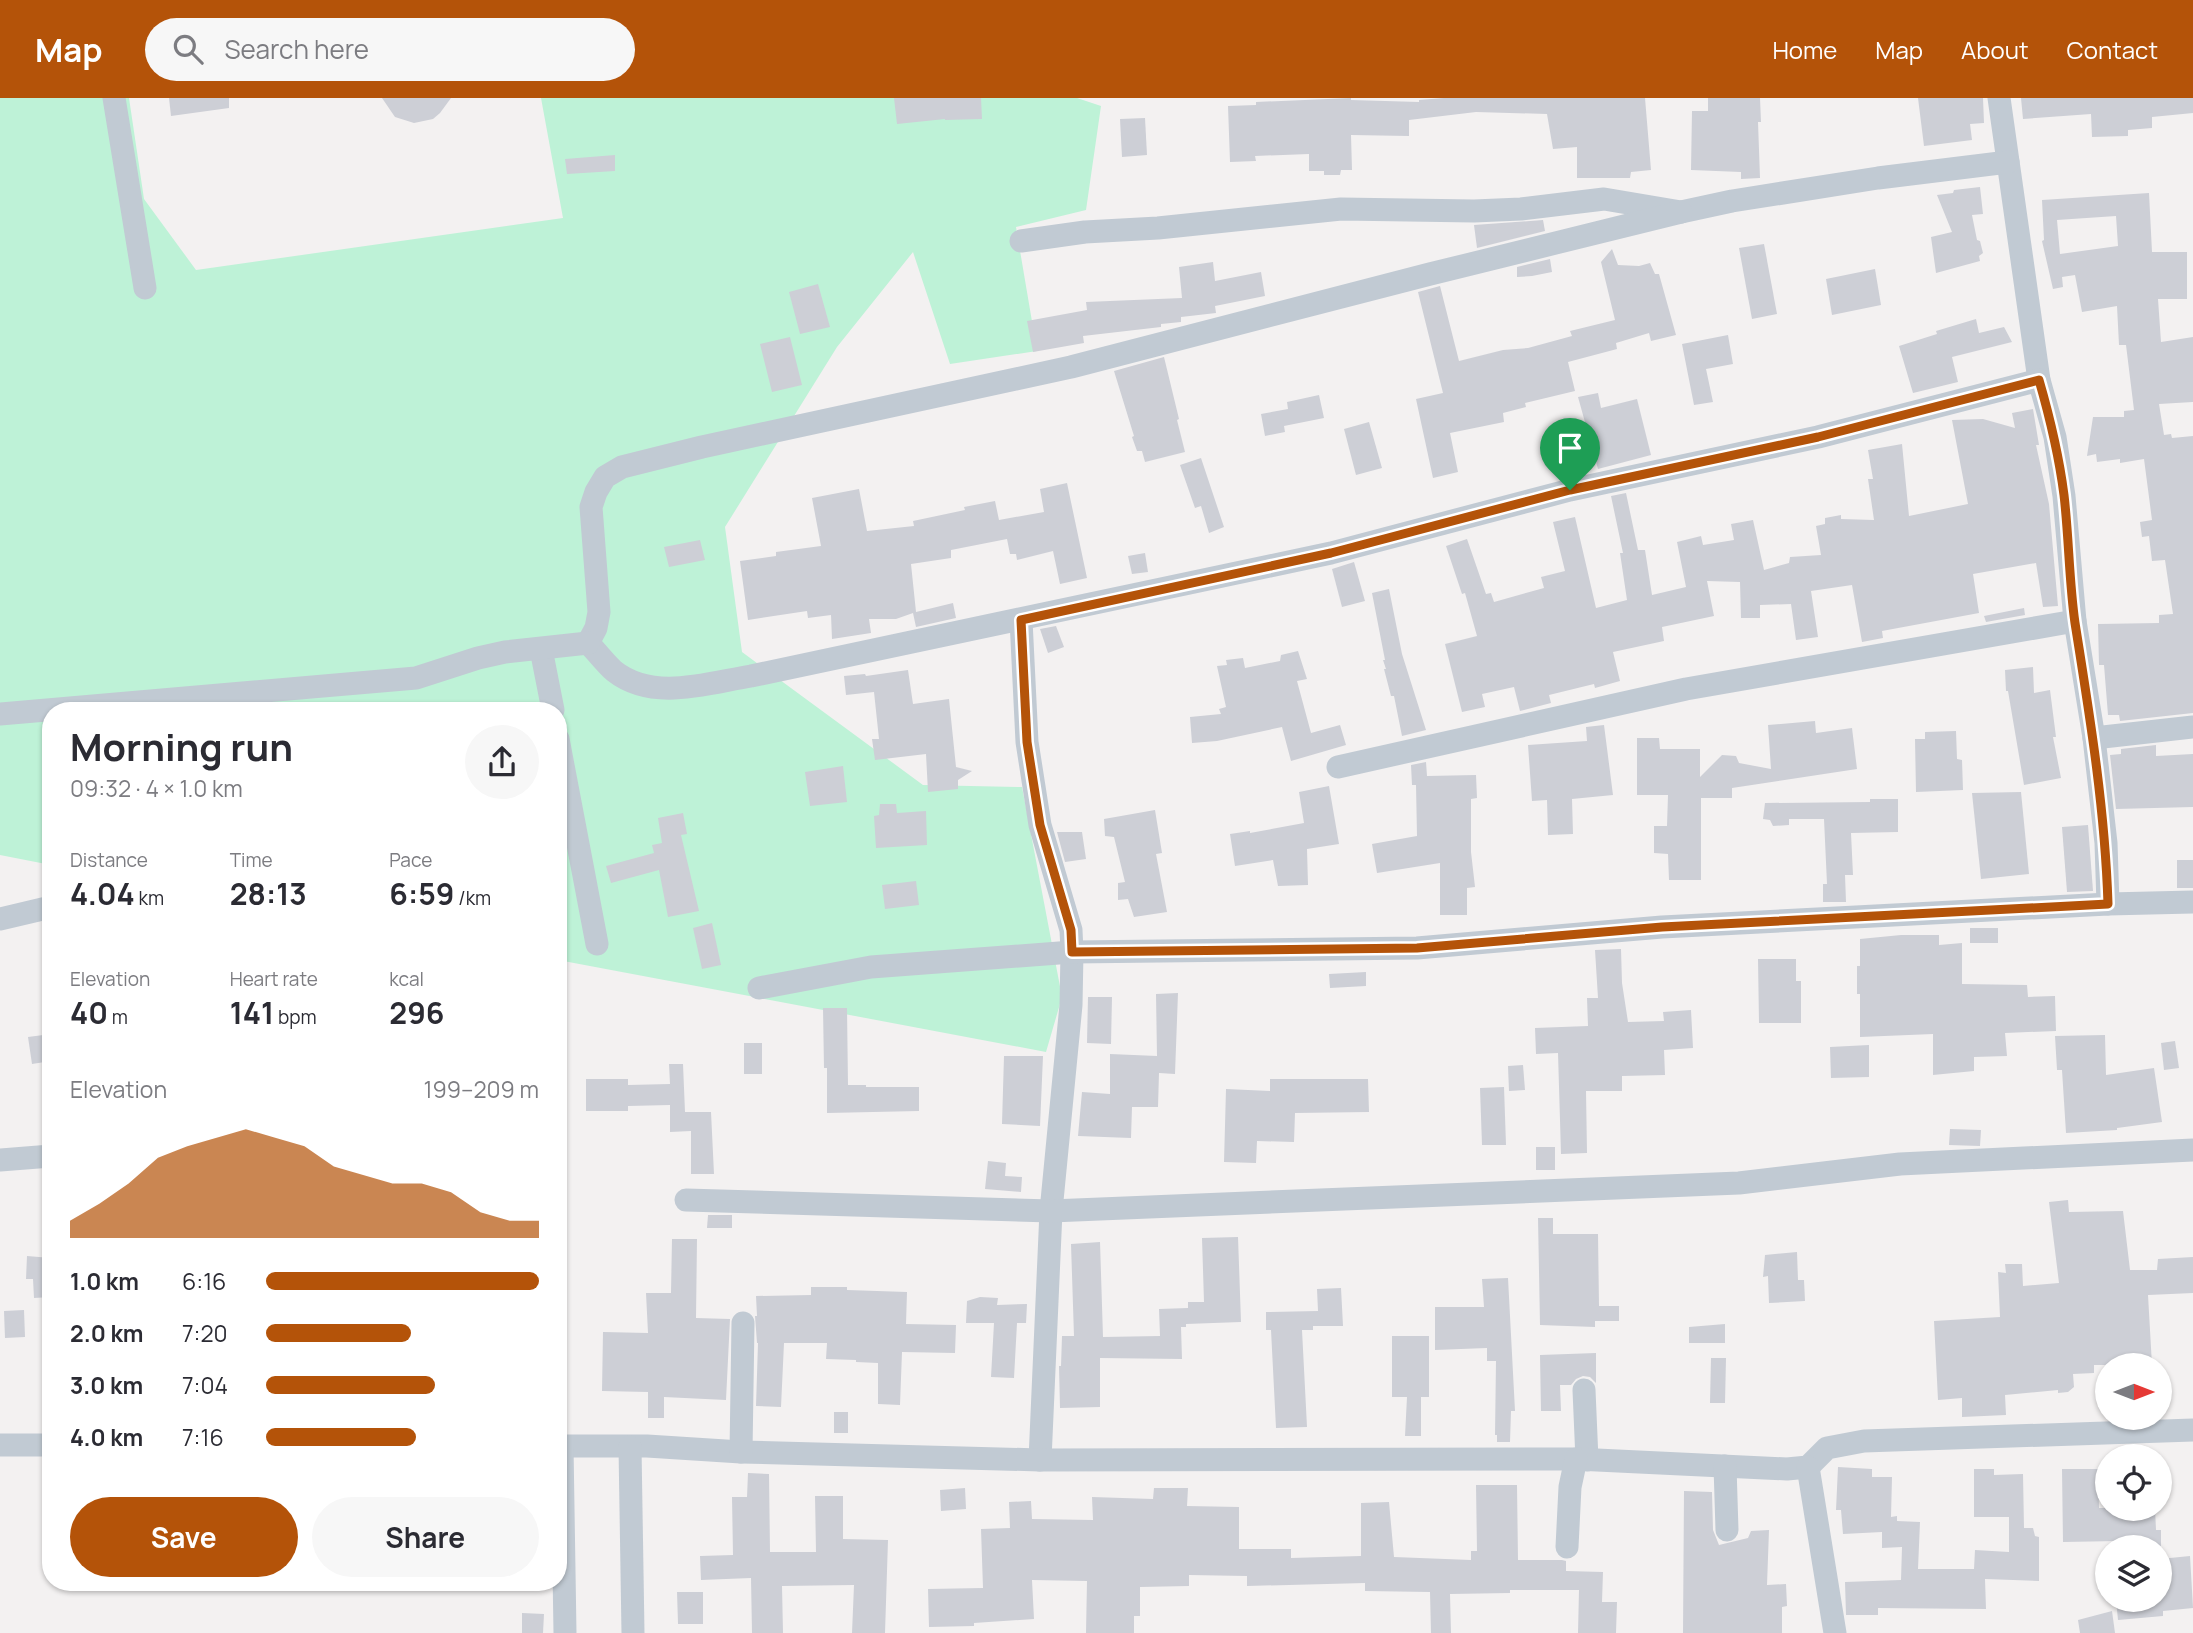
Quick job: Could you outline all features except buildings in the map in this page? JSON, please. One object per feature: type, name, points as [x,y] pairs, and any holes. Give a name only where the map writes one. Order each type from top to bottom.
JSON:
[{"type":"street","points":[[114,98],[145,288]]},
{"type":"street","points":[[1999,98],[2039,380],[2055,437],[2064,496],[2075,621],[2094,738],[2106,843],[2108,904]]},
{"type":"street","points":[[588,643],[596,628],[599,612],[591,507],[605,477],[622,467],[702,447],[1071,367],[1681,212],[1731,201],[2007,162]]},
{"type":"street","points":[[1021,241],[1085,232],[1158,228],[1341,209],[1474,211],[1521,209],[1604,199],[1681,212]]},
{"type":"street","points":[[588,643],[615,671],[634,682],[653,688],[684,687],[751,676],[1331,553],[1570,490],[1818,437],[2039,380]]},
{"type":"street","points":[[1021,620],[1027,742],[1040,825],[1071,930],[1072,952],[1071,1005],[1051,1211],[1040,1460]]},
{"type":"street","points":[[1338,767],[1686,689],[2075,621]]},
{"type":"street","points":[[146,702],[416,678],[505,652],[588,643]]},
{"type":"street","points":[[541,649],[551,702]]},
{"type":"street","points":[[0,715],[42,711]]},
{"type":"street","points":[[2094,738],[2193,727]]},
{"type":"street","points":[[567,786],[597,944]]},
{"type":"street","points":[[759,988],[871,967],[1072,952],[1417,948],[1662,927],[2193,902]]},
{"type":"street","points":[[0,919],[42,909]]},
{"type":"street","points":[[686,1200],[1051,1211],[1739,1183],[1900,1164],[2193,1150]]},
{"type":"street","points":[[0,1160],[42,1157]]},
{"type":"street","points":[[741,1452],[743,1323]]},
{"type":"street","points":[[1567,1547],[1570,1487],[1581,1460],[1584,1390]]},
{"type":"street","points":[[567,1446],[1040,1460],[1581,1460],[1787,1469],[1808,1466],[1827,1448],[1864,1441],[2193,1430]]},
{"type":"street","points":[[0,1445],[42,1445]]},
{"type":"street","points":[[630,1447],[633,1633]]},
{"type":"street","points":[[1725,1466],[1727,1530]]},
{"type":"street","points":[[1808,1466],[1835,1633]]},
{"type":"street","points":[[564,1591],[565,1633]]},
{"type":"green space","points":[[0,98],[129,98],[144,199],[196,270],[563,218],[541,98],[1077,98],[1101,106],[1086,210],[1016,227],[1037,351],[950,364],[913,252],[837,347],[725,527],[742,652],[923,785],[1022,787],[1062,997],[1046,1052],[567,962],[567,702],[42,702],[42,863],[0,855]]},
{"type":"route","points":[[2039,380],[2055,437],[2064,496],[2075,621],[2094,738],[2106,843],[2108,904],[1662,927],[1417,948],[1072,952],[1071,930],[1040,825],[1027,742],[1021,620],[1331,553],[1570,490],[1818,437],[2039,380]]}]
